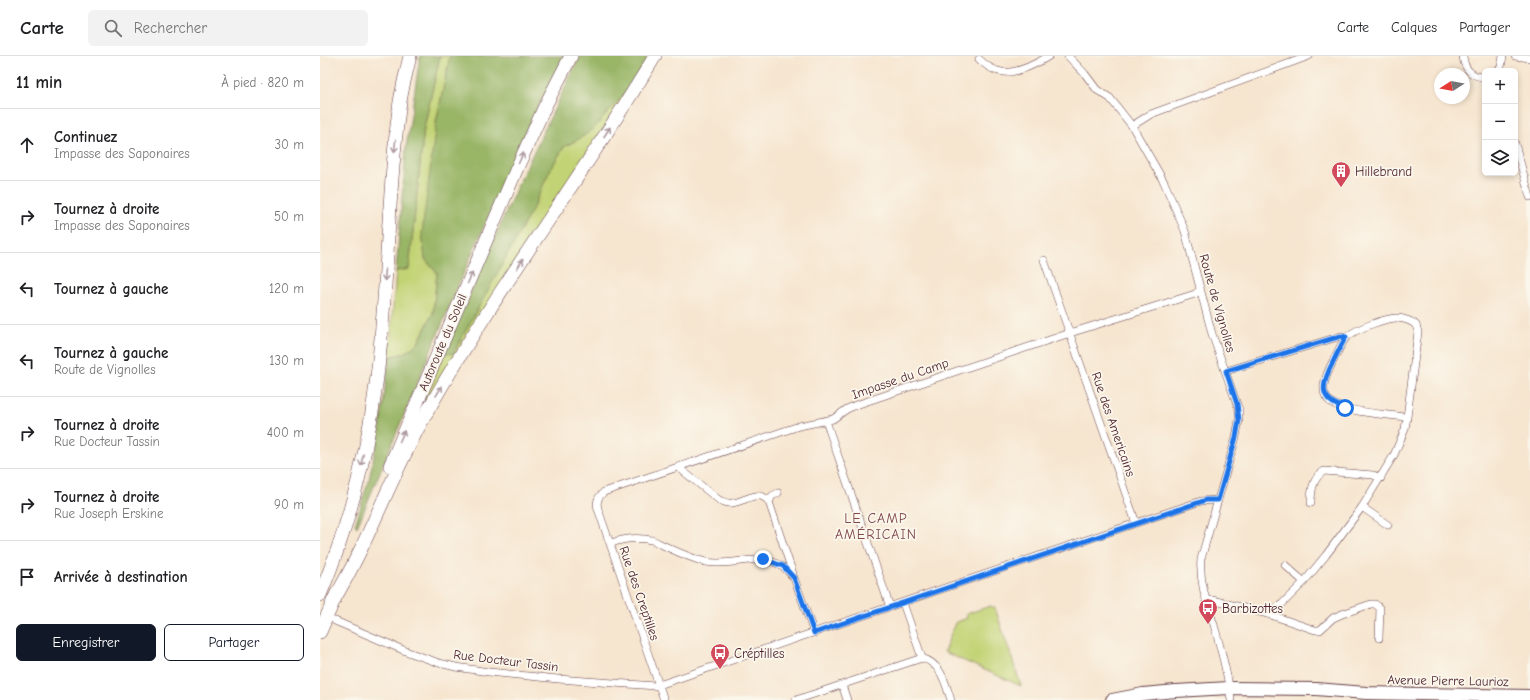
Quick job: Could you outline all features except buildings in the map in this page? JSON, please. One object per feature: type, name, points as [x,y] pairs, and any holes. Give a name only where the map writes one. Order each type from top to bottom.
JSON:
[{"type":"highway","points":[[320,595],[332,564],[351,505],[373,405],[381,337],[402,56]]},
{"type":"highway","points":[[399,107],[410,56]]},
{"type":"highway","name":"Autoroute du Soleil","points":[[320,632],[517,168],[548,100],[571,56]]},
{"type":"highway","points":[[333,601],[347,578],[416,430],[442,385],[655,56]]},
{"type":"main road","name":"Avenue Pierre Laurioz","points":[[1230,694],[1316,689],[1366,692],[1530,696]]},
{"type":"main road","points":[[1112,700],[1143,694],[1176,691],[1230,694]]},
{"type":"main road","points":[[1163,700],[1230,694]]},
{"type":"street","points":[[979,59],[997,71],[1004,72],[1021,70],[1038,63],[1049,56]]},
{"type":"street","name":"Route de Vignolles","points":[[1068,56],[1085,74],[1097,90],[1110,98],[1133,128],[1155,166],[1180,218],[1189,243],[1212,334],[1239,410],[1237,432],[1201,559],[1200,576],[1206,601],[1225,662],[1230,694]]},
{"type":"street","points":[[1133,128],[1151,114],[1309,56]]},
{"type":"street","points":[[1463,56],[1464,64],[1468,70],[1473,74],[1482,77]]},
{"type":"street","points":[[1500,68],[1503,56]]},
{"type":"street","points":[[1515,56],[1530,58]]},
{"type":"street","points":[[1518,155],[1530,197]]},
{"type":"street","name":"Rue des Americains","points":[[1044,260],[1136,523]]},
{"type":"street","name":"Impasse du Camp","points":[[598,509],[598,499],[604,492],[799,426],[833,419],[847,409],[856,405],[1070,333],[1195,294],[1200,290]]},
{"type":"street","points":[[1268,614],[1282,604],[1304,582],[1362,507],[1394,455],[1404,429],[1407,417],[1418,332],[1416,325],[1403,319],[1396,318],[1360,329],[1346,337],[1326,374],[1324,387],[1326,397],[1333,404],[1345,408],[1407,417]]},
{"type":"street","points":[[1226,371],[1341,336],[1346,337]]},
{"type":"street","points":[[826,421],[890,607]]},
{"type":"street","points":[[678,467],[719,500],[727,503],[733,503],[759,495],[766,498],[769,502],[814,633]]},
{"type":"street","points":[[1311,503],[1311,492],[1316,477],[1324,471],[1373,475],[1381,478]]},
{"type":"street","points":[[769,502],[772,496],[778,493]]},
{"type":"street","name":"Rue Docteur Tassin","points":[[334,620],[418,656],[463,669],[606,683],[659,685],[1136,523],[1206,500],[1218,500]]},
{"type":"street","points":[[1362,507],[1388,525]]},
{"type":"street","name":"Rue des Creptilles","points":[[598,509],[659,685]]},
{"type":"street","points":[[611,543],[628,538],[643,538],[652,540],[698,559],[720,564],[763,559],[783,566],[794,578]]},
{"type":"street","points":[[1285,565],[1304,582]]},
{"type":"street","points":[[1206,601],[1212,600],[1268,614],[1315,630],[1320,630],[1333,618],[1342,614],[1375,604],[1380,608],[1379,638]]},
{"type":"street","points":[[903,603],[922,658]]},
{"type":"street","points":[[796,700],[922,658],[933,662],[941,672],[951,700]]},
{"type":"street","points":[[659,685],[664,700]]},
{"type":"street","points":[[842,685],[847,700]]},
{"type":"green space","points":[[420,56],[440,56],[424,128],[409,269],[396,271],[406,148]]},
{"type":"green space","points":[[440,56],[450,56],[436,123],[425,259],[437,273],[433,313],[418,343],[405,353],[389,357],[396,271],[409,269],[424,128]]},
{"type":"green space","points":[[450,56],[564,56],[522,139],[456,291],[357,527],[355,525],[369,479],[380,428],[389,357],[405,353],[418,343],[433,313],[437,273],[425,259],[422,233],[436,123]]},
{"type":"green space","points":[[580,56],[649,56],[629,89],[593,129],[564,147],[551,168],[533,208],[453,354],[444,353],[519,182]]},
{"type":"green space","points":[[629,89],[425,405],[423,401],[444,353],[453,353],[551,168],[564,147],[593,129]]},
{"type":"green space","points":[[990,606],[995,608],[1021,686],[944,652],[955,623],[967,618],[966,614]]},
{"type":"place","name":"Hillebrand","points":[[1341,188]]},
{"type":"place","name":"Barbizottes","points":[[1208,625]]},
{"type":"place","name":"Créptilles","points":[[720,670]]},
{"type":"district","name":"LE CAMP AMÉRICAIN","points":[[876,526]]},
{"type":"route","points":[[763,559],[783,566],[794,578],[814,633],[1136,523],[1206,500],[1218,500],[1236,437],[1240,415],[1226,371],[1341,336],[1346,337],[1326,374],[1324,382],[1324,392],[1329,401],[1338,407],[1345,408]]}]
